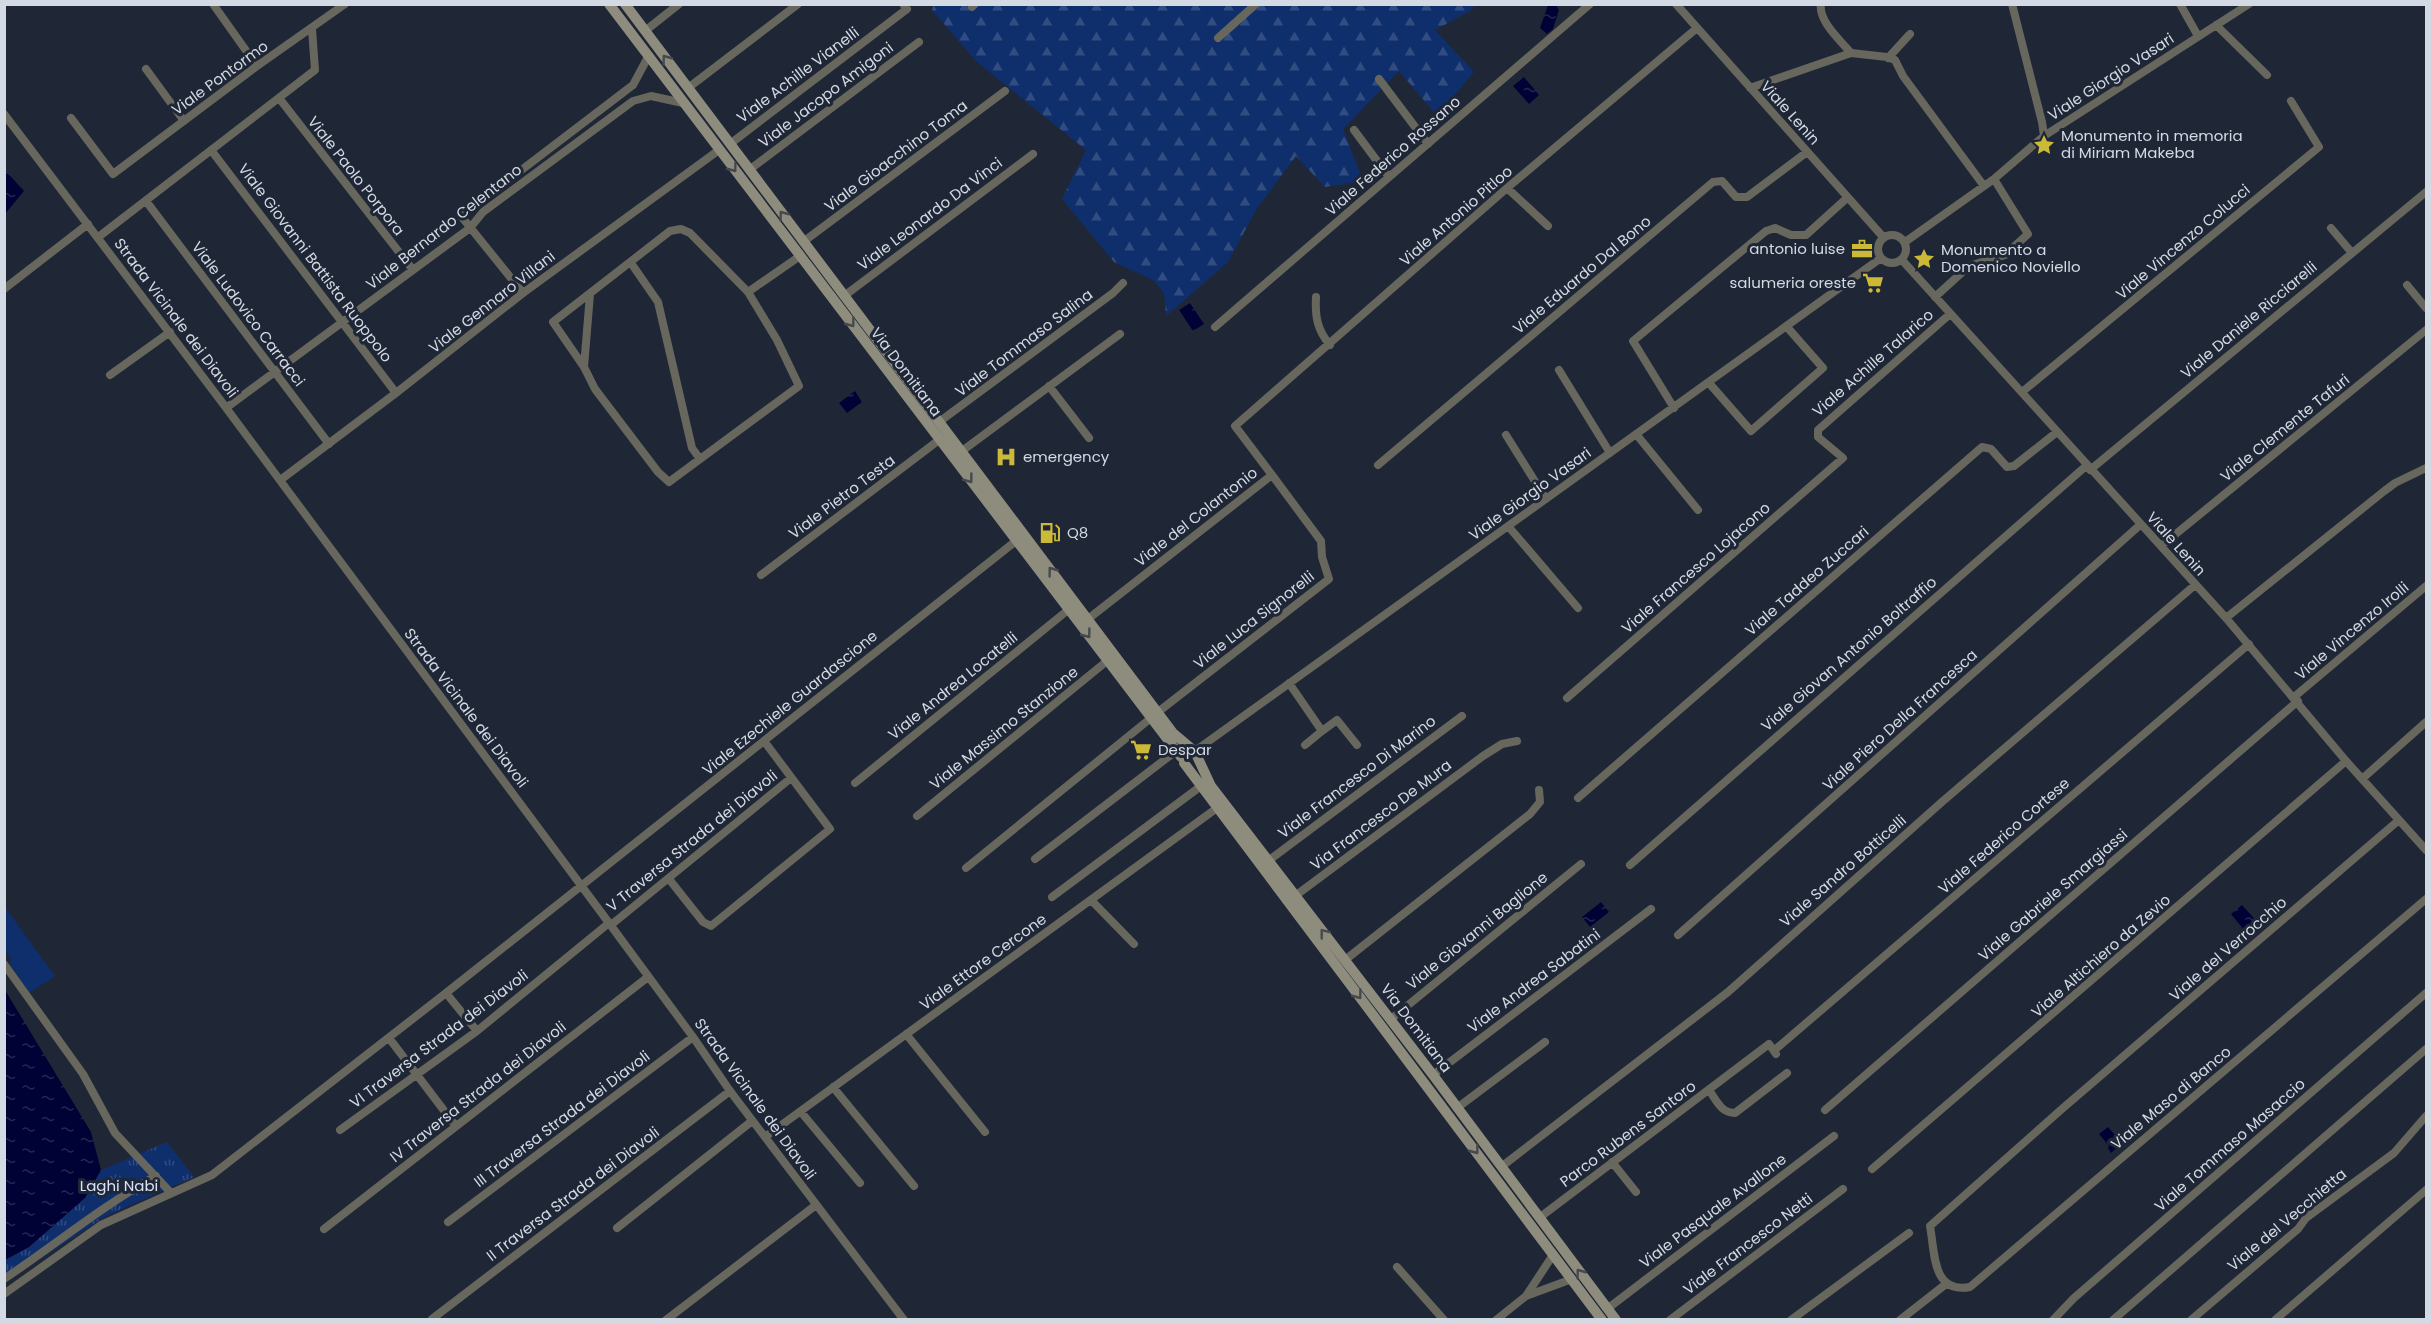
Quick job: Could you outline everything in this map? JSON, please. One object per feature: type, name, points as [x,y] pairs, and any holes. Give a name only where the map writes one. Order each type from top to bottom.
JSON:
[{"type":"main road","name":"Via Domitiana","points":[[609,4],[1107,661],[1154,715],[1194,751],[1211,786],[1433,1075],[1616,1320]]},
{"type":"main road","name":"Via Domitiana","points":[[625,4],[1088,619],[1180,757],[1217,808],[1602,1320]]},
{"type":"main road","points":[[1180,757],[1185,749],[1194,751]]},
{"type":"street","points":[[213,4],[257,66]]},
{"type":"street","name":"Viale Pontormo","points":[[71,118],[113,174],[257,66],[345,4]]},
{"type":"street","points":[[645,31],[679,4]]},
{"type":"street","points":[[688,88],[798,4]]},
{"type":"street","name":"Viale Achille Vianelli","points":[[730,144],[907,9],[903,4]]},
{"type":"street","points":[[1218,38],[1256,4]]},
{"type":"street","name":"Viale Federico Rossano","points":[[1215,327],[1590,4]]},
{"type":"street","name":"Viale Lenin","points":[[1676,4],[1884,238]]},
{"type":"street","points":[[1821,4],[1820,10],[1827,24],[1851,53]]},
{"type":"street","points":[[2012,4],[2044,136]]},
{"type":"street","points":[[2180,4],[2198,36]]},
{"type":"street","name":"Viale Giorgio Vasari","points":[[1905,242],[1994,179],[2044,136],[2249,4]]},
{"type":"street","points":[[2216,25],[2267,75]]},
{"type":"street","name":"Viale Antonio Pitloo","points":[[1235,426],[1507,188],[1696,28]]},
{"type":"street","points":[[101,235],[315,70],[312,29]]},
{"type":"street","points":[[1888,58],[1910,34]]},
{"type":"street","name":"Viale Jacopo Amigoni","points":[[749,170],[920,42]]},
{"type":"street","points":[[1750,88],[1851,53],[1895,60],[1903,76],[1984,186]]},
{"type":"street","name":"Viale Bernardo Celentano","points":[[470,228],[461,216],[633,85],[648,57]]},
{"type":"street","points":[[146,69],[184,121]]},
{"type":"street","points":[[1379,79],[1428,144]]},
{"type":"street","name":"Viale Gioacchino Toma","points":[[803,242],[1005,91]]},
{"type":"street","name":"Viale Bernardo Celentano","points":[[230,405],[470,228],[483,212],[633,101],[651,96],[683,103]]},
{"type":"street","name":"Viale Paolo Porpora","points":[[279,98],[413,270]]},
{"type":"street","name":"Viale Vincenzo Colucci","points":[[2022,392],[2319,147],[2291,101]]},
{"type":"street","name":"Strada Vicinale dei Diavoli","points":[[4,114],[610,924],[752,1121],[904,1320]]},
{"type":"street","points":[[1354,130],[1389,177]]},
{"type":"street","name":"Viale Giovanni Battista Ruoppolo","points":[[211,150],[396,393]]},
{"type":"street","name":"Viale Gennaro Villani","points":[[283,478],[396,393],[523,292],[719,150]]},
{"type":"street","name":"Viale Eduardo Dal Bono","points":[[1378,465],[1713,182],[1722,181],[1736,197],[1747,197],[1807,152]]},
{"type":"street","name":"Viale Leonardo Da Vinci","points":[[844,296],[1033,154]]},
{"type":"street","points":[[1935,297],[1969,266],[2006,255],[2028,234],[1994,179]]},
{"type":"street","points":[[1507,188],[1548,226]]},
{"type":"street","name":"Viale Daniele Ricciarelli","points":[[2088,468],[2427,192]]},
{"type":"street","points":[[1674,408],[1633,341],[1766,231],[1775,228],[1791,235],[1806,235],[1847,198]]},
{"type":"street","name":"Viale Ludovico Carracci","points":[[146,201],[329,444]]},
{"type":"street","points":[[4,289],[88,224]]},
{"type":"street","points":[[470,228],[523,292]]},
{"type":"street","points":[[2331,228],[2352,253]]},
{"type":"street","points":[[681,229],[690,233],[748,292],[777,340],[799,386],[669,482],[664,480],[596,390],[584,367],[553,322],[670,231],[681,229]]},
{"type":"street","points":[[1896,235],[1905,242],[1907,252],[1902,260],[1892,264],[1881,258],[1878,249],[1884,238],[1896,235]]},
{"type":"street","points":[[748,292],[800,256]]},
{"type":"street","name":"Viale Giorgio Vasari","points":[[1194,751],[1881,258]]},
{"type":"street","name":"Viale Lenin","points":[[1902,260],[2226,618],[2346,761],[2427,850]]},
{"type":"street","points":[[631,263],[658,302],[692,448],[700,459]]},
{"type":"street","name":"Viale Tommaso Salina","points":[[939,422],[1113,293],[1123,283]]},
{"type":"street","points":[[2407,285],[2427,308]]},
{"type":"street","points":[[584,367],[590,294]]},
{"type":"street","points":[[1316,297],[1315,314],[1320,334],[1330,345]]},
{"type":"street","name":"Viale Achille Talarico","points":[[1843,458],[1818,437],[1818,430],[1950,314]]},
{"type":"street","points":[[1709,383],[1751,431],[1823,368],[1787,327]]},
{"type":"street","name":"Viale Clemente Tafuri","points":[[2161,546],[2427,330]]},
{"type":"street","points":[[110,375],[170,333]]},
{"type":"street","points":[[962,451],[1120,334]]},
{"type":"street","points":[[1559,370],[1610,453]]},
{"type":"street","points":[[1049,386],[1089,438]]},
{"type":"street","name":"Viale del Colantonio","points":[[1088,619],[1272,475],[1235,426]]},
{"type":"street","name":"Viale Taddeo Zuccari","points":[[1578,798],[1982,447],[1991,449],[2007,467],[2014,466],[2057,432]]},
{"type":"street","points":[[1636,434],[1698,510]]},
{"type":"street","points":[[1506,435],[1546,499]]},
{"type":"street","name":"Viale Pietro Testa","points":[[761,575],[939,440]]},
{"type":"street","name":"Viale Francesco Lojacono","points":[[1567,698],[1843,458]]},
{"type":"street","name":"Viale Giovan Antonio Boltraffio","points":[[1630,865],[2088,468]]},
{"type":"street","points":[[2226,618],[2395,483],[2427,468]]},
{"type":"street","name":"Viale Luca Signorelli","points":[[1154,715],[1329,579],[1322,557],[1321,541],[1272,475]]},
{"type":"street","name":"Viale Piero Della Francesca","points":[[1678,935],[2140,525]]},
{"type":"street","points":[[1508,526],[1578,608]]},
{"type":"street","name":"Viale Ezechiele Guardascione","points":[[4,1294],[101,1225],[212,1175],[389,1038],[1016,541]]},
{"type":"street","name":"Viale Sandro Botticelli","points":[[1501,1167],[1728,992],[1943,801],[2194,585]]},
{"type":"street","name":"Viale Vincenzo Irolli","points":[[2296,699],[2427,586]]},
{"type":"street","name":"Viale Andrea Locatelli","points":[[855,783],[1068,610]]},
{"type":"street","name":"Viale Federico Cortese","points":[[1709,1090],[1769,1044],[1776,1051],[2249,644]]},
{"type":"street","name":"Viale Massimo Stanzione","points":[[917,816],[1107,661]]},
{"type":"street","points":[[1289,683],[1322,731]]},
{"type":"street","name":"Viale Gabriele Smargiassi","points":[[1825,1110],[2296,699]]},
{"type":"street","points":[[966,868],[1154,715]]},
{"type":"street","name":"Viale Francesco Di Marino","points":[[1268,861],[1462,716]]},
{"type":"street","points":[[1305,745],[1337,720],[1357,745]]},
{"type":"street","points":[[2362,779],[2427,722]]},
{"type":"street","points":[[669,879],[703,922],[711,926],[830,829],[764,741]]},
{"type":"street","name":"Via Francesco De Mura","points":[[1295,896],[1484,756],[1502,744],[1517,741]]},
{"type":"street","points":[[1035,859],[1180,757]]},
{"type":"street","name":"Viale Altichiero da Zevio","points":[[1872,1169],[2346,761]]},
{"type":"street","name":"V Traversa Strada dei Diavoli","points":[[610,924],[669,879],[791,778]]},
{"type":"street","points":[[1052,897],[1201,786]]},
{"type":"street","points":[[1345,960],[1530,814],[1540,802],[1539,790]]},
{"type":"street","name":"Viale Ettore Cercone","points":[[765,1137],[1217,808]]},
{"type":"street","name":"Viale del Verrocchio","points":[[1946,1284],[1939,1275],[1930,1226],[2399,820]]},
{"type":"street","name":"Viale Giovanni Baglione","points":[[1390,1019],[1581,864]]},
{"type":"street","name":"Viale Maso di Banco","points":[[1946,1284],[1957,1288],[1970,1287],[2427,899]]},
{"type":"street","points":[[1091,900],[1134,944]]},
{"type":"street","name":"Viale Andrea Sabatini","points":[[1433,1075],[1651,909]]},
{"type":"street","name":"VI Traversa Strada dei Diavoli","points":[[340,1130],[477,1031],[610,924]]},
{"type":"street","points":[[4,964],[83,1074],[115,1133],[171,1193]]},
{"type":"street","name":"IV Traversa Strada dei Diavoli","points":[[324,1229],[648,977]]},
{"type":"street","points":[[446,993],[477,1031]]},
{"type":"street","name":"Viale Tommaso Masaccio","points":[[2053,1320],[2074,1298],[2427,993]]},
{"type":"street","points":[[906,1034],[985,1132]]},
{"type":"street","name":"III Traversa Strada dei Diavoli","points":[[448,1222],[693,1037]]},
{"type":"street","points":[[389,1038],[455,1125]]},
{"type":"street","points":[[1457,1108],[1545,1042]]},
{"type":"street","points":[[2113,1320],[2427,1049]]},
{"type":"street","name":"Parco Rubens Santoro","points":[[1539,1218],[1709,1090],[1722,1109],[1728,1113],[1735,1113],[1786,1074]]},
{"type":"street","points":[[833,1087],[914,1186]]},
{"type":"street","name":"II Traversa Strada dei Diavoli","points":[[432,1319],[730,1091]]},
{"type":"street","points":[[801,1112],[860,1183]]},
{"type":"street","name":"Viale del Vecchietta","points":[[2191,1320],[2298,1229],[2306,1218],[2394,1153],[2427,1116]]},
{"type":"street","points":[[617,1228],[752,1121]]},
{"type":"street","name":"Viale Pasquale Avallone","points":[[1608,1309],[1834,1136]]},
{"type":"street","points":[[1612,1162],[1636,1192]]},
{"type":"street","points":[[4,1279],[93,1215],[156,1176]]},
{"type":"street","name":"Viale Francesco Netti","points":[[1670,1320],[1843,1189]]},
{"type":"street","points":[[2275,1320],[2427,1190]]},
{"type":"street","points":[[666,1320],[816,1205]]},
{"type":"street","points":[[1791,1320],[1909,1233]]},
{"type":"street","points":[[1496,1320],[1526,1296],[1554,1255]]},
{"type":"street","points":[[1397,1266],[1444,1320]]},
{"type":"street","points":[[1526,1296],[1572,1279]]},
{"type":"street","points":[[1900,1320],[1946,1284]]},
{"type":"green space","points":[[934,4],[1475,5],[1470,11],[1435,30],[1474,72],[1437,116],[1399,71],[1343,129],[1363,181],[1325,187],[1296,156],[1256,210],[1228,262],[1166,316],[1164,293],[1153,280],[1114,262],[1062,199],[1086,150],[977,62],[932,10]]},
{"type":"green space","points":[[4,906],[55,976],[29,993],[9,963],[12,960],[5,950]]},
{"type":"green space","name":"Laghi Nabi","points":[[167,1142],[194,1177],[106,1216],[5,1282],[5,1260],[29,1247],[85,1198],[101,1170]]},
{"type":"water","points":[[1548,5],[1556,5],[1559,10],[1553,29],[1547,34],[1540,28]]},
{"type":"water","points":[[1524,77],[1539,95],[1529,104],[1513,86]]},
{"type":"water","points":[[4,169],[24,191],[5,214],[4,214]]},
{"type":"water","points":[[1190,303],[1204,324],[1193,331],[1179,310]]},
{"type":"water","points":[[855,391],[862,402],[847,413],[839,403]]},
{"type":"water","points":[[1601,902],[1609,912],[1590,927],[1582,917]]},
{"type":"water","points":[[2242,905],[2260,925],[2248,935],[2231,914]]},
{"type":"water","points":[[5,990],[91,1132],[101,1170],[85,1198],[29,1247],[5,1260]]},
{"type":"water","points":[[2108,1127],[2122,1143],[2111,1153],[2109,1146],[2099,1134]]},
{"type":"place","name":"Monumento in memoria di Miriam Makeba","points":[[2044,145]]},
{"type":"place","name":"antonio luise","points":[[1862,249]]},
{"type":"place","name":"Monumento a Domenico Noviello","points":[[1924,259]]},
{"type":"place","name":"salumeria oreste","points":[[1873,283]]},
{"type":"place","name":"emergency","points":[[1006,457]]},
{"type":"place","name":"Q8","points":[[1050,533]]},
{"type":"place","name":"Despar","points":[[1141,750]]}]
